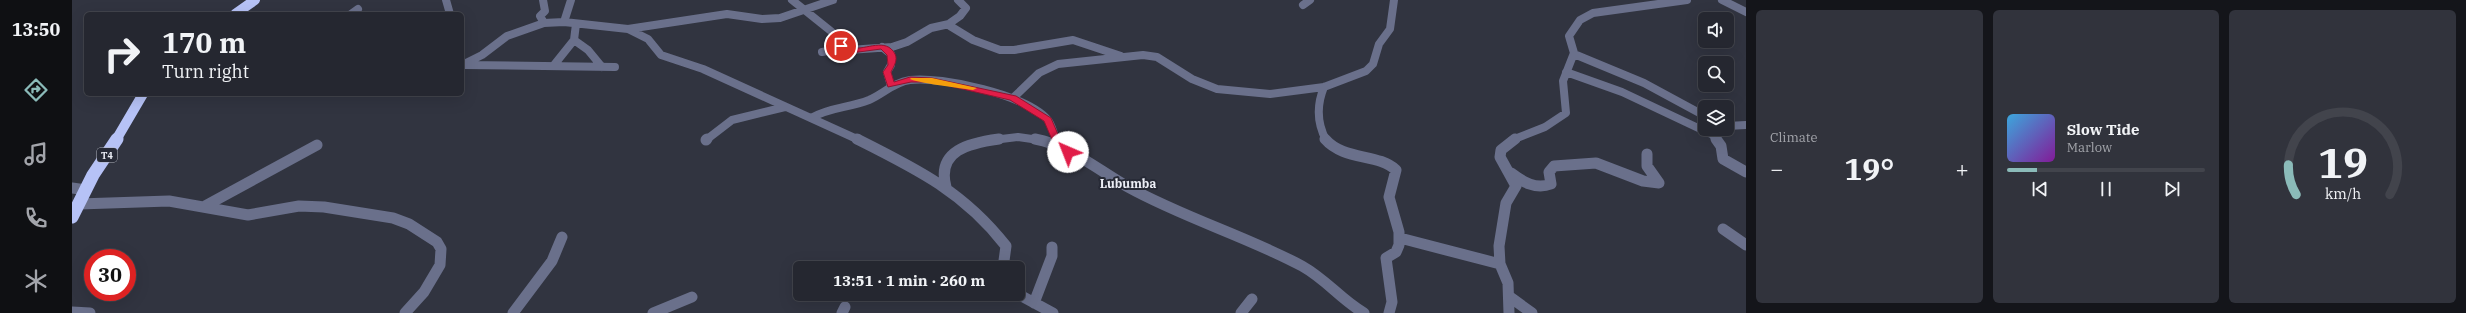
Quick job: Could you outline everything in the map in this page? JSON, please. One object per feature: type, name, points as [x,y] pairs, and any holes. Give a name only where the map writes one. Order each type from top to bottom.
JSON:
[{"type":"highway","points":[[238,12],[256,0]]},
{"type":"highway","name":"T4","points":[[72,217],[86,190],[142,96]]},
{"type":"street","points":[[446,0],[449,12]]},
{"type":"street","points":[[543,0],[544,11],[540,16],[544,23]]},
{"type":"street","points":[[564,22],[571,0]]},
{"type":"street","points":[[792,0],[805,12],[832,32],[844,48]]},
{"type":"street","points":[[464,64],[482,55],[508,36],[544,23],[564,22],[628,29],[667,21],[701,18],[722,14],[737,14],[767,19],[805,12],[833,0]]},
{"type":"street","points":[[822,52],[844,48],[853,51],[899,45],[931,28],[949,24],[966,8],[958,0]]},
{"type":"street","points":[[1013,98],[1039,73],[1058,64],[1143,54],[1157,57],[1192,79],[1206,85],[1232,91],[1270,94],[1324,87],[1366,71],[1373,64],[1379,44],[1390,29],[1394,0]]},
{"type":"street","points":[[1509,313],[1510,297],[1508,283],[1500,264],[1499,246],[1505,218],[1506,203],[1516,186],[1500,157],[1500,150],[1504,145],[1545,127],[1566,113],[1567,108],[1563,89],[1566,72],[1574,54],[1570,34],[1580,20],[1593,13],[1687,0]]},
{"type":"street","points":[[1722,0],[1746,12]]},
{"type":"street","points":[[554,66],[574,40],[577,33],[576,24]]},
{"type":"street","points":[[949,24],[973,40],[1000,50],[1073,40],[1124,57]]},
{"type":"street","points":[[628,29],[648,39],[662,55],[703,69],[785,107],[840,130],[901,161],[946,188],[973,208],[999,237],[1006,246],[1005,261]]},
{"type":"street","points":[[574,40],[588,50],[602,67]]},
{"type":"street","points":[[882,47],[891,54],[892,65],[887,72],[891,86]]},
{"type":"street","points":[[1574,54],[1631,77],[1698,112]]},
{"type":"street","points":[[464,65],[516,67],[615,67]]},
{"type":"street","points":[[1566,72],[1614,89],[1713,135],[1720,144],[1723,159],[1746,172]]},
{"type":"street","points":[[811,118],[835,105],[875,98],[891,86],[910,79],[932,80],[1013,98],[1048,120],[1059,147]]},
{"type":"street","points":[[1324,87],[1318,102],[1319,123],[1321,132],[1329,145],[1337,151],[1396,168],[1390,184],[1389,198],[1400,232],[1400,238],[1394,254],[1386,258],[1392,302],[1389,313]]},
{"type":"street","points":[[706,140],[713,133],[732,120],[785,107]]},
{"type":"street","points":[[1669,115],[1698,122]]},
{"type":"street","points":[[1734,126],[1746,125]]},
{"type":"street","points":[[946,188],[942,175],[943,167],[953,153],[963,148],[996,140],[1016,138],[1035,139],[1059,147],[1141,193],[1247,239],[1318,275],[1330,284],[1350,305],[1364,313]]},
{"type":"street","points":[[205,206],[317,145]]},
{"type":"street","points":[[1508,170],[1525,182],[1543,187],[1551,184],[1549,172],[1554,166],[1596,163],[1643,181],[1659,183],[1647,166],[1647,154]]},
{"type":"street","points":[[72,188],[86,190]]},
{"type":"street","points":[[79,204],[169,201],[205,206],[234,215],[248,215],[300,206],[324,206],[373,213],[409,224],[437,242],[442,249],[442,257],[424,292],[405,313]]},
{"type":"street","points":[[1723,229],[1746,245]]},
{"type":"street","points":[[513,313],[552,261],[562,237]]},
{"type":"street","points":[[1400,238],[1500,264]]},
{"type":"street","points":[[1034,303],[1052,256],[1052,247]]},
{"type":"street","points":[[653,313],[692,297]]},
{"type":"street","points":[[1510,297],[1532,313]]},
{"type":"street","points":[[1025,298],[1053,313]]},
{"type":"street","points":[[1241,313],[1252,299]]},
{"type":"street","points":[[72,312],[90,313]]},
{"type":"slow traffic","points":[[914,79],[932,80],[973,88]]},
{"type":"district","name":"Lubumba","points":[[1128,183]]},
{"type":"route","points":[[841,46],[851,51],[875,47],[882,47],[887,50],[891,54],[892,65],[887,74],[891,86],[898,82],[910,79],[932,80],[967,86],[1013,98],[1048,120],[1059,147],[1068,152]]}]
